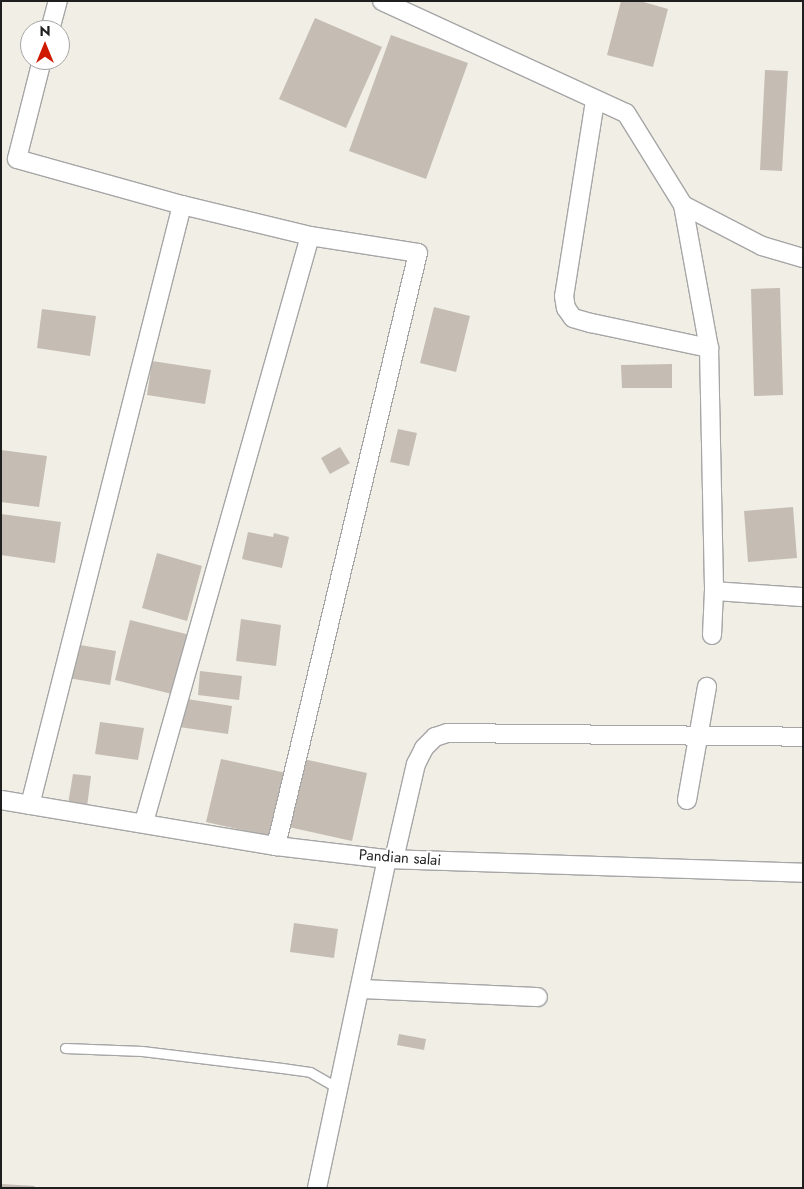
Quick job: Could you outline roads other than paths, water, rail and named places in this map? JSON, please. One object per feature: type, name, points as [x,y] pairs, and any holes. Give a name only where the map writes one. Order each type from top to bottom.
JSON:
[{"type":"street","points":[[53,20],[58,1]]},
{"type":"street","points":[[382,1],[626,114],[683,205],[709,348],[714,591],[712,635]]},
{"type":"street","points":[[39,70],[17,159],[182,205],[310,236],[418,253],[276,846]]},
{"type":"street","points":[[596,101],[564,296],[566,308],[573,318],[582,321],[709,348]]},
{"type":"street","points":[[30,805],[182,205]]},
{"type":"street","points":[[683,205],[762,246],[803,258]]},
{"type":"street","points":[[144,822],[310,236]]},
{"type":"street","points":[[714,591],[803,597]]},
{"type":"street","points":[[687,800],[707,687]]},
{"type":"street","points":[[318,1188],[360,989],[391,859],[416,764],[424,748],[435,737],[447,733],[803,737]]},
{"type":"street","name":"Pandian salai","points":[[1,800],[144,822],[276,846],[391,859],[803,873]]},
{"type":"street","points":[[360,989],[538,997]]},
{"type":"lane","points":[[65,1048],[142,1051],[310,1072],[340,1089]]}]
